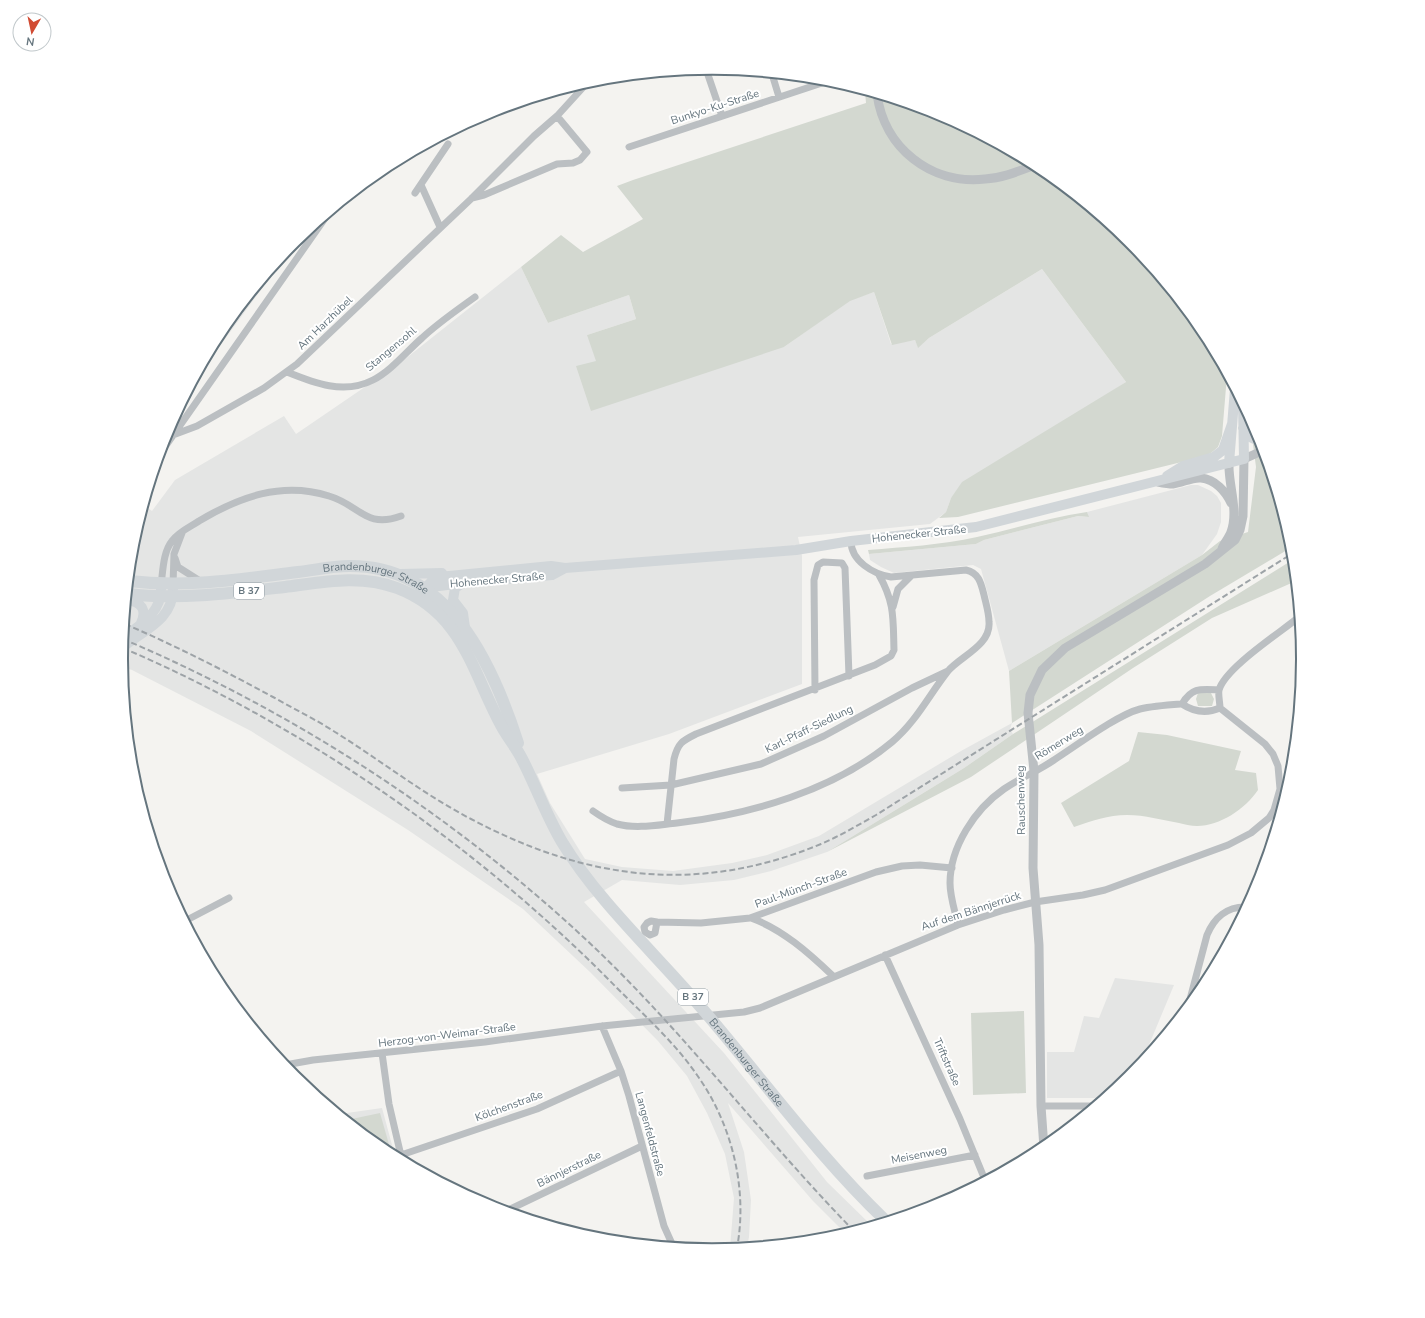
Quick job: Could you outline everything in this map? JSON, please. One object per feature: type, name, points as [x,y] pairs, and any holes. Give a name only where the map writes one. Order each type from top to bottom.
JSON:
[{"type":"main road","points":[[1229,463],[1234,398]]},
{"type":"main road","points":[[1243,416],[1244,459]]},
{"type":"main road","points":[[1156,482],[1183,466],[1214,457],[1223,450],[1232,424]]},
{"type":"main road","points":[[1243,428],[1253,438]]},
{"type":"main road","name":"Hohenecker Straße","points":[[420,592],[439,577],[464,578],[551,566],[565,568],[796,550],[851,541],[976,527],[1244,459]]},
{"type":"main road","name":"Brandenburger Straße","points":[[133,582],[167,591],[204,583],[349,566],[382,570],[399,574],[420,592],[458,637],[478,673],[502,727],[522,758]]},
{"type":"main road","name":"Hohenecker Straße","points":[[399,574],[464,578]]},
{"type":"main road","points":[[464,578],[455,588],[454,600],[463,613],[465,628]]},
{"type":"main road","name":"Brandenburger Straße","points":[[132,594],[167,591],[256,590],[345,579],[384,583],[400,589],[420,592],[447,608],[465,628],[488,667],[510,720],[522,758],[543,806],[562,842],[601,894],[705,1011],[813,1144],[846,1182],[882,1217]]},
{"type":"main road","points":[[129,633],[154,612],[167,591]]},
{"type":"main road","points":[[129,643],[163,617],[172,604],[167,591]]},
{"type":"main road","points":[[132,601],[136,601],[145,612],[141,623]]},
{"type":"street","points":[[708,75],[722,116]]},
{"type":"street","points":[[773,78],[779,97]]},
{"type":"street","name":"Bunkyo-Ku-Straße","points":[[629,147],[817,85]]},
{"type":"street","name":"Am Harzhübel","points":[[174,435],[210,419],[264,388],[287,372],[472,198],[534,136],[557,116],[580,90]]},
{"type":"street","points":[[878,99],[883,118],[890,133],[899,146],[917,163],[935,173],[954,178],[986,179],[1014,173],[1028,168]]},
{"type":"street","name":"Am Harzhübel","points":[[472,198],[484,196],[557,164],[573,163],[580,160],[587,152],[557,116]]},
{"type":"street","points":[[415,193],[448,144]]},
{"type":"street","points":[[421,185],[440,228]]},
{"type":"street","points":[[174,433],[317,230]]},
{"type":"street","name":"Stangensohl","points":[[287,372],[311,382],[333,387],[354,386],[373,380],[432,329],[475,297]]},
{"type":"street","name":"Hohenecker Straße","points":[[1244,459],[1259,452]]},
{"type":"street","name":"Rauschenweg","points":[[1043,1140],[1041,1106],[1039,945],[1035,902],[1034,771],[1028,732],[1030,695],[1035,681],[1042,670],[1065,648],[1205,564],[1235,540],[1240,530],[1243,516],[1244,459]]},
{"type":"street","name":"Rauschenweg","points":[[1220,552],[1231,534],[1233,525],[1234,508],[1228,476],[1229,463]]},
{"type":"street","points":[[1156,482],[1174,484],[1201,478],[1212,482],[1227,494],[1234,508]]},
{"type":"street","points":[[167,591],[168,548],[171,541],[182,532],[236,501],[254,494],[277,490],[297,490],[329,496],[380,521],[401,516]]},
{"type":"street","points":[[167,591],[174,554],[182,532]]},
{"type":"street","points":[[667,824],[676,750],[681,742],[696,734],[815,690],[875,665],[891,656],[894,650],[893,608],[888,590],[879,575],[856,558],[851,550],[851,541]]},
{"type":"street","points":[[174,554],[178,567],[204,583]]},
{"type":"street","points":[[815,690],[814,580],[818,564],[823,562],[842,562],[845,568],[849,676]]},
{"type":"street","name":"Karl-Pfaff-Siedlung","points":[[592,811],[616,824],[630,826],[667,824],[716,816],[757,807],[804,791],[847,771],[876,754],[906,728],[926,704],[948,671],[979,644],[988,630],[990,622],[982,587],[978,578],[972,572],[966,570],[891,577],[879,575]]},
{"type":"street","points":[[893,608],[898,589],[911,576]]},
{"type":"street","points":[[1219,690],[1198,689],[1188,693],[1182,704],[1192,711],[1210,712],[1220,708],[1219,690],[1225,680],[1258,648],[1295,620]]},
{"type":"street","name":"Karl-Pfaff-Siedlung","points":[[622,788],[671,785],[761,764],[824,736],[912,688],[948,671]]},
{"type":"street","name":"Römerweg","points":[[958,924],[950,883],[952,868],[957,850],[972,820],[987,803],[1003,789],[1126,715],[1140,709],[1182,704]]},
{"type":"street","name":"Auf dem Bännjerrück","points":[[611,1025],[727,1014],[760,1008],[958,924],[1035,902],[1083,895],[1105,890],[1228,845],[1251,833],[1269,818],[1274,810],[1280,789],[1278,766],[1273,754],[1256,736],[1220,708]]},
{"type":"street","name":"Paul-Münch-Straße","points":[[657,922],[701,923],[750,918],[876,872],[902,866],[920,865],[952,868]]},
{"type":"street","points":[[190,919],[229,898]]},
{"type":"street","points":[[1192,992],[1211,925],[1218,917],[1227,911],[1241,907]]},
{"type":"street","points":[[750,918],[763,922],[795,943],[833,976]]},
{"type":"street","name":"Triftstraße","points":[[885,955],[983,1176]]},
{"type":"street","name":"Herzog-von-Weimar-Straße","points":[[292,1064],[313,1060],[382,1054],[485,1042],[611,1025]]},
{"type":"street","name":"Langenfeldstraße","points":[[602,1026],[621,1071],[669,1241]]},
{"type":"street","name":"Kölchenstraße","points":[[382,1054],[388,1104],[400,1152]]},
{"type":"street","name":"Kölchenstraße","points":[[406,1156],[537,1109],[621,1071]]},
{"type":"street","points":[[1041,1106],[1088,1106]]},
{"type":"street","name":"Bännjerstraße","points":[[513,1208],[642,1146]]},
{"type":"street","name":"Meisenweg","points":[[867,1176],[975,1155]]},
{"type":"shaded area","points":[[865,95],[936,119],[971,135],[1004,153],[1037,173],[1068,196],[1098,220],[1125,246],[1152,274],[1176,303],[1198,335],[1226,383],[1222,436],[1218,447],[1211,453],[1202,457],[958,517],[939,518],[946,512],[951,498],[962,482],[1126,382],[1042,269],[929,338],[918,348],[915,340],[892,345],[874,292],[850,301],[784,347],[591,411],[576,366],[596,361],[587,335],[636,319],[629,295],[548,323],[521,267],[561,235],[583,252],[643,219],[617,186],[866,103]]},
{"type":"shaded area","points":[[521,267],[548,323],[629,295],[636,319],[587,335],[784,347],[850,300],[874,292],[891,344],[915,340],[918,347],[929,338],[1042,269],[1126,382],[951,498],[946,512],[930,524],[798,537],[802,556],[802,684],[669,734],[537,774],[550,803],[585,859],[622,867],[673,871],[732,863],[767,855],[819,836],[961,751],[1012,723],[1010,729],[1013,734],[964,768],[827,852],[771,871],[734,880],[680,885],[622,880],[584,902],[724,1053],[827,1182],[868,1222],[841,1229],[813,1201],[728,1103],[744,1152],[751,1200],[748,1242],[730,1243],[734,1198],[725,1154],[707,1113],[687,1076],[658,1041],[590,972],[523,909],[408,830],[251,731],[129,669],[133,583],[148,508],[152,511],[175,480],[284,416],[296,434],[400,363]]},
{"type":"shaded area","points":[[267,281],[221,344],[249,303]]},
{"type":"shaded area","points":[[1252,436],[1266,471],[1277,508],[1286,551],[1210,596],[1012,723],[1009,671],[1202,555],[1220,541],[1248,532],[1256,467]]},
{"type":"shaded area","points":[[1191,485],[1198,485],[1211,491],[1217,496],[1221,503],[1221,522],[1217,534],[1202,555],[1009,671],[981,569],[973,565],[894,573],[870,560],[869,554],[976,544],[984,540],[1078,516],[1088,517],[1087,512]]},
{"type":"shaded area","points":[[1087,512],[1089,517],[1078,516],[984,540],[976,544],[869,554],[868,550],[963,540],[1059,517]]},
{"type":"shaded area","points":[[1288,563],[1292,583],[1212,618],[1133,668],[971,777],[827,852],[964,768],[1013,734]]},
{"type":"shaded area","points":[[1198,693],[1211,693],[1214,699],[1212,706],[1198,706],[1196,699]]},
{"type":"shaded area","points":[[1138,732],[1167,735],[1241,751],[1235,770],[1256,773],[1258,790],[1239,810],[1223,820],[1206,825],[1192,826],[1134,815],[1120,815],[1107,817],[1074,827],[1061,803],[1129,761]]},
{"type":"shaded area","points":[[1115,978],[1174,985],[1147,1049],[1098,1098],[1047,1098],[1047,1052],[1074,1052],[1084,1016],[1099,1018]]},
{"type":"shaded area","points":[[1024,1011],[1026,1093],[973,1095],[971,1013]]},
{"type":"shaded area","points":[[382,1108],[393,1148],[357,1122],[346,1113]]},
{"type":"shaded area","points":[[380,1113],[389,1146],[357,1122],[353,1119]]},
{"type":"railway","points":[[130,626],[219,668],[312,718],[436,799],[471,819],[514,840],[557,856],[600,867],[643,874],[687,875],[731,870],[775,860],[821,844],[842,834],[876,815],[1287,557]]},
{"type":"railway","points":[[129,642],[188,668],[251,700],[313,735],[432,813],[489,856],[543,901],[596,949],[630,983],[663,1017],[789,1161],[850,1226]]},
{"type":"railway","points":[[128,650],[191,679],[258,714],[323,753],[386,794],[448,839],[507,886],[564,936],[659,1030],[688,1063],[709,1094],[720,1114],[734,1158],[740,1203],[740,1226],[738,1242]]}]
